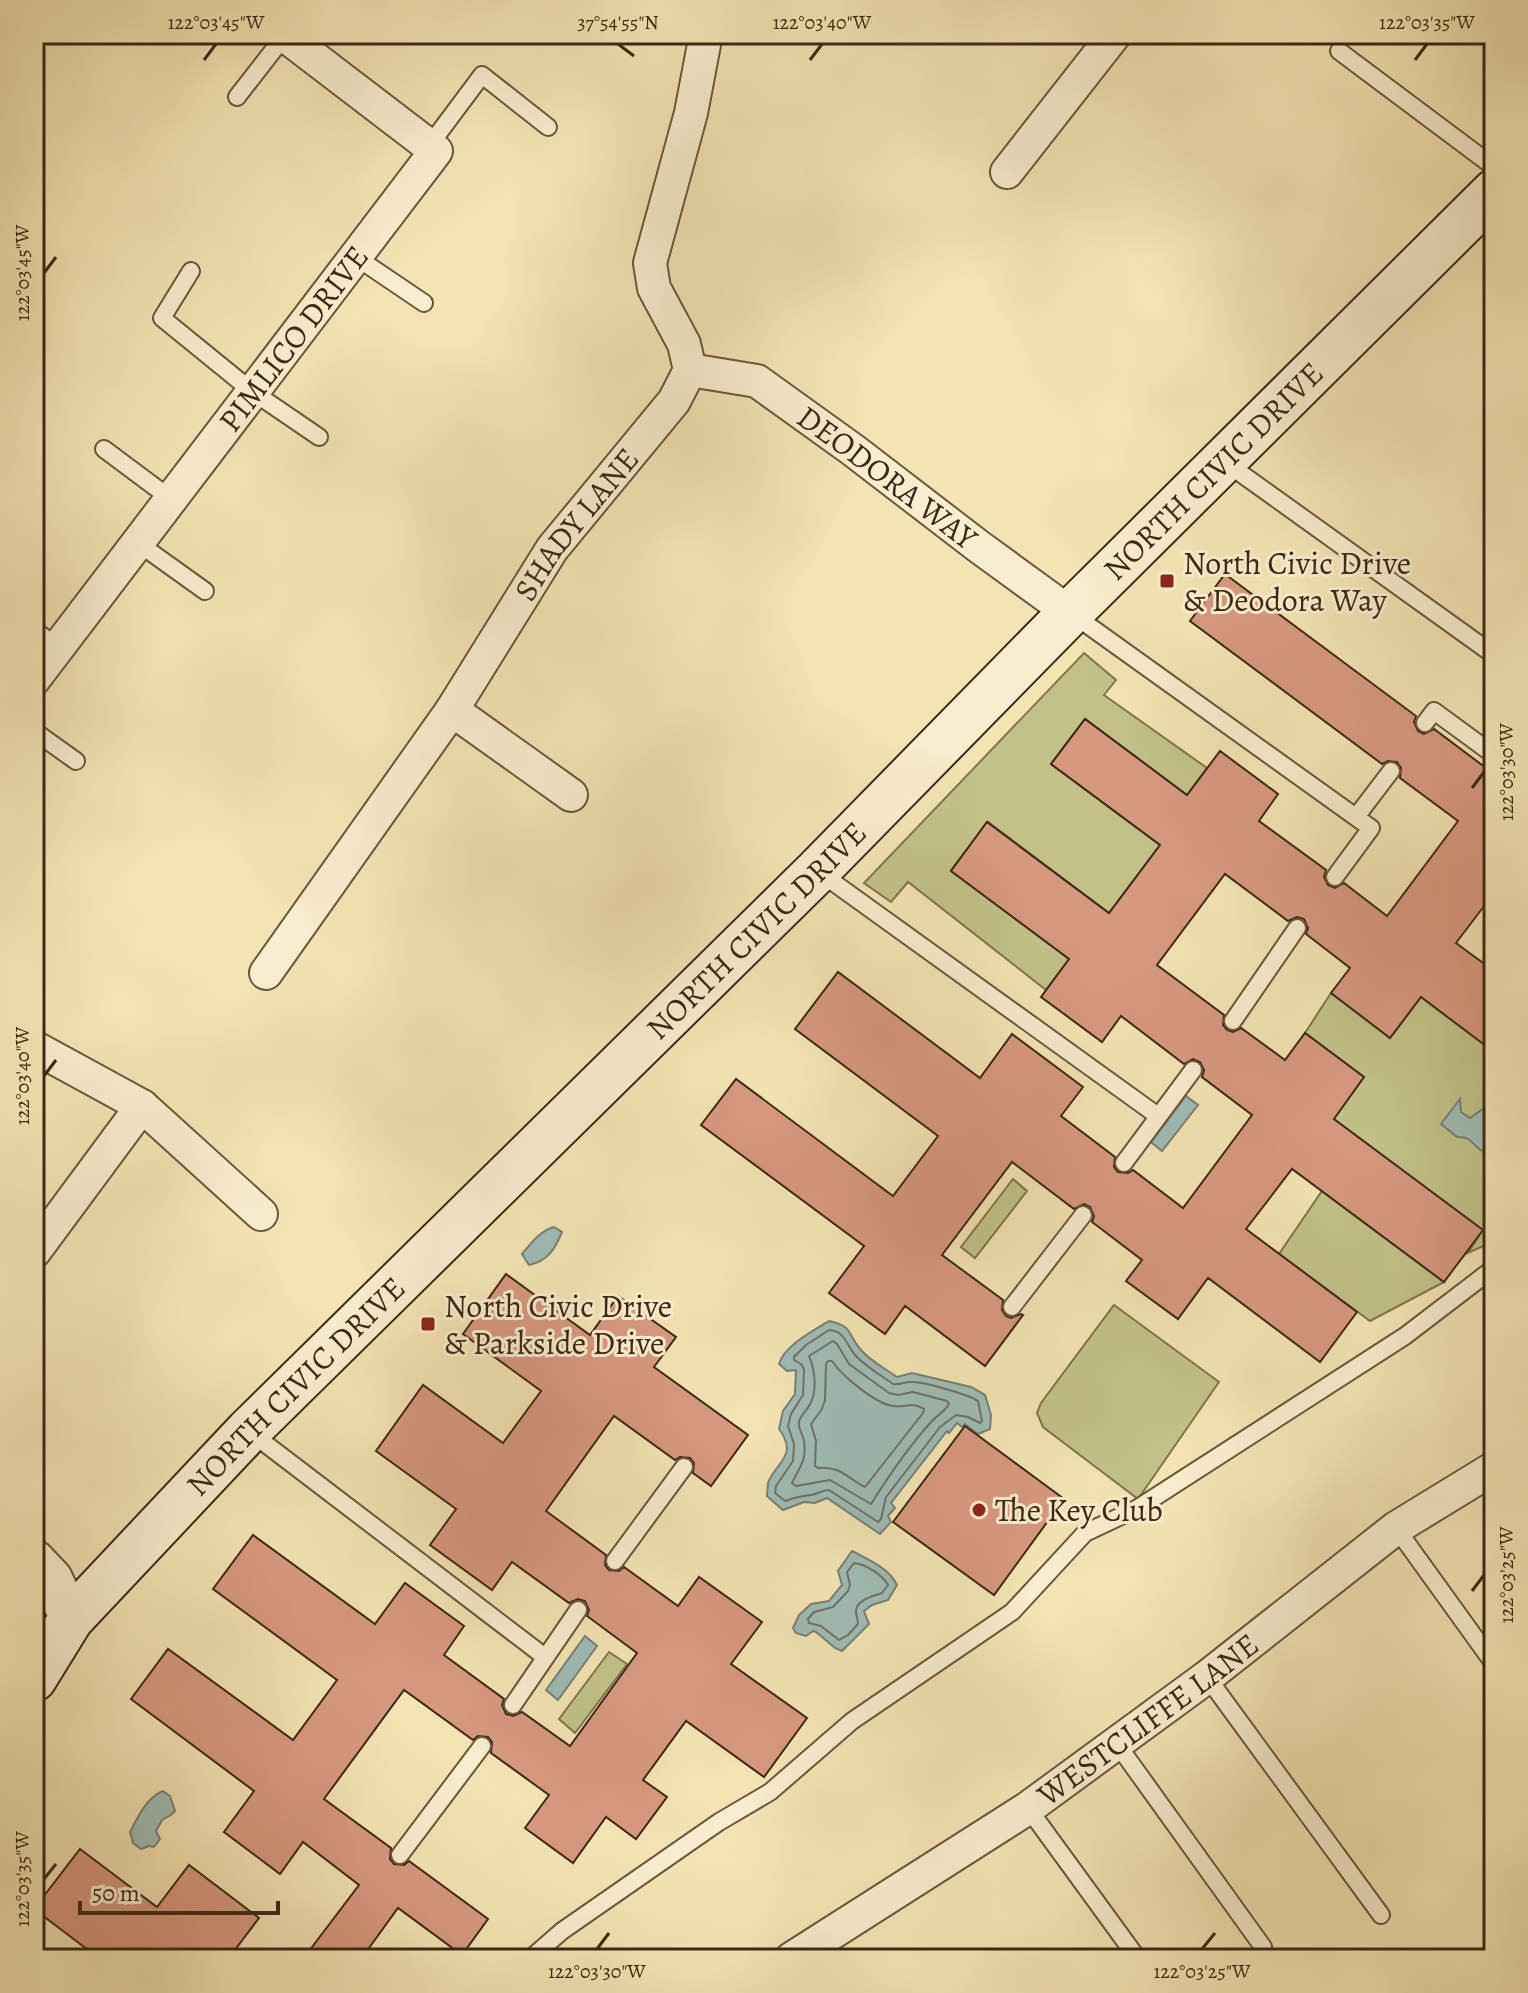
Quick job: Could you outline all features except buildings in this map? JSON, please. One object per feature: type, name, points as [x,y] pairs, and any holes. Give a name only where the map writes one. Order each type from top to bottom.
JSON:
[{"type":"main road","name":"NORTH CIVIC DRIVE","points":[[34,1679],[53,1613],[248,1431],[817,871],[1070,613],[1494,192]]},
{"type":"street","points":[[285,34],[429,146]]},
{"type":"street","points":[[690,370],[684,344],[654,288],[650,263],[691,113],[706,34]]},
{"type":"street","points":[[1007,172],[1115,34]]},
{"type":"street","name":"PIMLICO DRIVE","points":[[34,679],[46,638],[138,543],[436,151],[429,146]]},
{"type":"street","name":"DEODORA WAY","points":[[690,370],[757,381],[1070,613]]},
{"type":"street","name":"SHADY LANE","points":[[266,973],[452,710],[552,549],[674,401],[690,370]]},
{"type":"street","points":[[452,710],[571,795]]},
{"type":"street","points":[[34,1047],[142,1106],[261,1214]]},
{"type":"street","points":[[34,1252],[142,1106]]},
{"type":"street","name":"WESTCLIFFE LANE","points":[[791,1959],[1028,1808],[1207,1677],[1396,1528],[1494,1468]]},
{"type":"street","points":[[34,1560],[52,1579],[53,1613]]},
{"type":"lane","points":[[237,97],[285,34]]},
{"type":"lane","points":[[1339,51],[1494,167]]},
{"type":"lane","points":[[429,146],[482,75],[548,127]]},
{"type":"lane","points":[[356,257],[424,303]]},
{"type":"lane","points":[[191,271],[162,318],[253,392],[319,437]]},
{"type":"lane","points":[[104,449],[171,499]]},
{"type":"lane","points":[[1224,461],[1494,655]]},
{"type":"lane","points":[[138,543],[205,591]]},
{"type":"lane","points":[[1070,613],[1371,828],[1335,877]]},
{"type":"lane","points":[[1425,723],[1434,711],[1494,755]]},
{"type":"lane","points":[[34,731],[76,761]]},
{"type":"lane","points":[[1356,817],[1391,771]]},
{"type":"lane","points":[[817,871],[1158,1116]]},
{"type":"lane","points":[[1233,1021],[1297,928]]},
{"type":"lane","points":[[1124,1163],[1193,1070]]},
{"type":"lane","points":[[1012,1307],[1083,1215]]},
{"type":"lane","points":[[530,1959],[562,1931],[719,1822],[770,1792],[852,1721],[1012,1612],[1085,1533],[1138,1508],[1405,1336],[1494,1268]]},
{"type":"lane","points":[[248,1431],[545,1657]]},
{"type":"lane","points":[[615,1561],[684,1467]]},
{"type":"lane","points":[[1396,1528],[1494,1664]]},
{"type":"lane","points":[[513,1705],[578,1610]]},
{"type":"lane","points":[[1207,1677],[1381,1915]]},
{"type":"lane","points":[[1117,1744],[1263,1947]]},
{"type":"lane","points":[[400,1855],[482,1746]]},
{"type":"lane","points":[[1028,1808],[1138,1959]]},
{"type":"green space","points":[[1084,653],[1116,680],[1104,695],[1207,768],[1187,795],[1085,719],[1051,764],[1160,845],[1109,913],[988,822],[951,870],[1069,959],[1046,990],[908,882],[891,902],[864,883]]},
{"type":"green space","points":[[1331,993],[1390,1038],[1421,997],[1494,1052],[1494,1241],[1468,1253],[1482,1231],[1333,1119],[1364,1077],[1305,1033]]},
{"type":"green space","points":[[1013,1179],[1027,1191],[975,1258],[961,1247]]},
{"type":"green space","points":[[1322,1191],[1444,1282],[1370,1321],[1279,1254]]},
{"type":"green space","points":[[1114,1305],[1219,1382],[1138,1499],[1043,1427],[1037,1413],[1041,1403]]},
{"type":"green space","points":[[609,1652],[627,1664],[575,1733],[559,1719]]},
{"type":"water","points":[[1186,1096],[1198,1105],[1162,1151],[1151,1142]]},
{"type":"water","points":[[1460,1099],[1461,1112],[1470,1118],[1484,1108],[1491,1113],[1489,1124],[1494,1129],[1494,1146],[1489,1151],[1483,1152],[1469,1139],[1457,1137],[1441,1124]]},
{"type":"water","points":[[554,1227],[562,1232],[553,1249],[541,1261],[529,1265],[522,1254],[540,1234]]},
{"type":"water","points":[[829,1321],[846,1328],[865,1354],[897,1377],[912,1373],[971,1387],[985,1395],[991,1415],[990,1429],[978,1434],[965,1424],[962,1427],[957,1423],[949,1433],[947,1431],[891,1503],[895,1508],[888,1516],[891,1522],[880,1534],[827,1498],[783,1510],[767,1496],[768,1483],[786,1452],[785,1438],[779,1429],[783,1411],[795,1394],[796,1370],[787,1371],[779,1364],[793,1345]]},
{"type":"water","points":[[852,1551],[884,1569],[897,1585],[888,1600],[864,1611],[869,1624],[842,1651],[816,1632],[806,1636],[796,1633],[793,1628],[799,1615],[811,1604],[829,1601],[842,1585],[838,1571]]},
{"type":"water","points":[[585,1636],[597,1646],[558,1700],[546,1690]]},
{"type":"water","points":[[163,1791],[170,1796],[175,1811],[162,1820],[156,1831],[160,1839],[154,1847],[141,1849],[133,1843],[130,1832],[147,1803]]},
{"type":"place","name":"North Civic Drive & Deodora Way","points":[[1167,581]]},
{"type":"place","name":"North Civic Drive & Parkside Drive","points":[[428,1324]]},
{"type":"place","name":"The Key Club","points":[[979,1510]]}]
